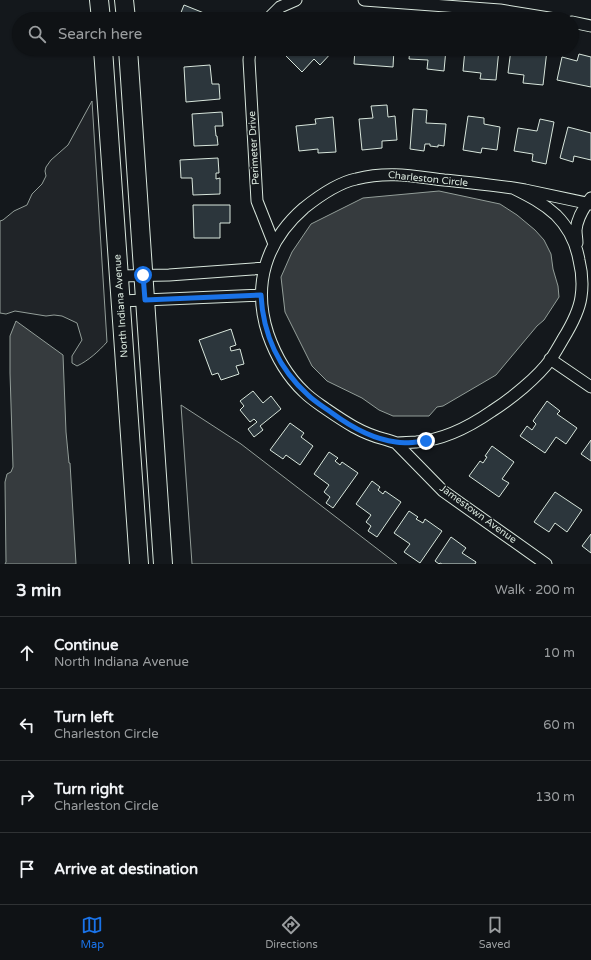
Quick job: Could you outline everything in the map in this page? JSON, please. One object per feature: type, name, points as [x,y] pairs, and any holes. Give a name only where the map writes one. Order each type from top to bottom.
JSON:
[{"type":"main road","points":[[99,0],[100,12]]},
{"type":"main road","points":[[124,0],[125,12]]},
{"type":"main road","name":"North Indiana Avenue","points":[[103,56],[139,564]]},
{"type":"main road","points":[[128,56],[163,564]]},
{"type":"street","points":[[271,12],[279,0]]},
{"type":"street","points":[[275,12],[280,7],[296,0]]},
{"type":"street","points":[[364,0],[502,5],[528,12]]},
{"type":"street","points":[[579,23],[591,26]]},
{"type":"street","name":"Perimeter Drive","points":[[249,56],[257,201],[274,244]]},
{"type":"street","name":"Charleston Circle","points":[[513,188],[545,206],[557,217],[569,231],[578,251],[582,281],[578,310],[571,326],[550,359],[538,374],[502,405],[480,420],[461,430],[426,441],[396,443],[365,433],[348,424],[309,397],[298,386],[279,360],[272,344],[263,317],[261,286],[268,257],[274,244],[285,228],[297,214],[311,202],[333,188],[352,179],[384,174],[402,174],[513,188],[590,201]]},
{"type":"street","points":[[578,251],[576,231],[580,217],[590,201]]},
{"type":"street","points":[[119,276],[169,275],[265,268]]},
{"type":"street","points":[[121,301],[261,295]]},
{"type":"street","points":[[550,359],[591,387]]},
{"type":"street","name":"Jamestown Avenue","points":[[396,443],[443,491],[546,564]]},
{"type":"shaded area","points":[[92,101],[107,342],[93,356],[77,366],[72,363],[72,356],[82,340],[77,323],[62,316],[46,316],[15,311],[6,314],[0,313],[0,221],[14,211],[27,205],[32,194],[42,184],[46,176],[46,167],[51,160],[68,145]]},
{"type":"shaded area","points":[[439,191],[500,204],[517,215],[535,230],[544,240],[551,254],[559,297],[544,320],[537,326],[496,375],[443,406],[437,407],[429,416],[393,416],[379,410],[362,398],[327,381],[312,366],[285,312],[281,277],[292,252],[311,224],[363,198]]},
{"type":"shaded area","points":[[16,321],[63,355],[66,432],[70,463],[76,564],[5,564],[5,482],[7,474],[11,472],[13,467],[10,336]]},
{"type":"shaded area","points":[[181,405],[241,444],[397,564],[192,564]]},
{"type":"building","points":[[184,5],[202,12],[181,12]]},
{"type":"building","points":[[579,54],[591,57],[591,87],[557,80],[562,57],[577,61]]},
{"type":"building","points":[[286,56],[328,56],[320,65],[314,59],[302,72]]},
{"type":"building","points":[[355,56],[394,56],[393,67],[354,64]]},
{"type":"building","points":[[409,56],[445,56],[444,71],[427,69],[428,60],[409,59]]},
{"type":"building","points":[[464,56],[498,56],[496,80],[480,79],[481,73],[463,71]]},
{"type":"building","points":[[510,56],[546,56],[543,85],[523,83],[524,75],[508,73]]},
{"type":"building","points":[[210,65],[212,84],[219,84],[220,99],[186,102],[184,67]]},
{"type":"building","points":[[387,105],[388,117],[395,116],[397,140],[382,141],[382,148],[362,150],[359,119],[373,118],[371,106]]},
{"type":"building","points":[[413,109],[427,110],[426,123],[446,124],[444,146],[438,145],[438,147],[425,144],[424,151],[410,149]]},
{"type":"building","points":[[222,112],[223,126],[215,126],[218,145],[194,146],[192,114]]},
{"type":"building","points":[[468,116],[484,118],[484,124],[500,127],[497,150],[482,148],[481,153],[463,150]]},
{"type":"building","points":[[333,117],[336,152],[318,153],[318,149],[299,151],[296,126],[316,124],[315,119]]},
{"type":"building","points":[[540,119],[554,122],[546,164],[532,161],[533,154],[514,151],[518,128],[537,131]]},
{"type":"building","points":[[568,127],[591,133],[591,160],[574,156],[573,162],[560,158]]},
{"type":"building","points":[[218,158],[219,173],[216,173],[216,179],[220,178],[220,194],[193,195],[192,178],[181,178],[180,160]]},
{"type":"building","points":[[193,205],[230,205],[230,223],[220,223],[220,238],[194,238]]},
{"type":"building","points":[[231,329],[236,345],[230,347],[231,351],[240,349],[244,364],[236,366],[239,374],[221,380],[218,373],[212,375],[199,340]]},
{"type":"building","points":[[253,391],[263,403],[271,396],[281,409],[260,426],[263,430],[254,437],[248,429],[257,422],[254,419],[250,422],[240,410],[244,406],[240,401]]},
{"type":"building","points":[[547,401],[560,411],[557,414],[577,428],[566,444],[556,437],[545,453],[520,436],[527,426],[532,430],[536,424],[533,421]]},
{"type":"building","points":[[290,423],[304,433],[301,437],[313,446],[300,465],[286,455],[283,459],[270,450]]},
{"type":"building","points":[[591,440],[591,461],[581,454]]},
{"type":"building","points":[[492,446],[514,462],[502,479],[509,483],[499,497],[469,476],[480,461],[483,463],[487,457],[485,456]]},
{"type":"building","points":[[329,452],[338,458],[335,461],[340,465],[342,462],[358,473],[333,508],[326,503],[330,497],[324,492],[329,485],[314,474]]},
{"type":"building","points":[[372,481],[380,487],[378,490],[383,494],[385,491],[401,502],[377,537],[368,531],[371,526],[366,522],[371,515],[356,504]]},
{"type":"building","points":[[555,492],[582,510],[567,532],[555,523],[549,532],[534,522]]},
{"type":"building","points":[[409,511],[418,517],[416,519],[423,523],[425,519],[442,531],[420,563],[404,552],[410,544],[394,533]]},
{"type":"building","points":[[591,534],[591,553],[582,546]]},
{"type":"building","points":[[451,537],[466,548],[462,553],[476,562],[475,564],[439,564],[435,561]]},
{"type":"route","points":[[143,275],[145,300],[261,295],[263,317],[266,328],[279,360],[288,374],[309,397],[348,424],[365,433],[396,443],[426,441]]}]
